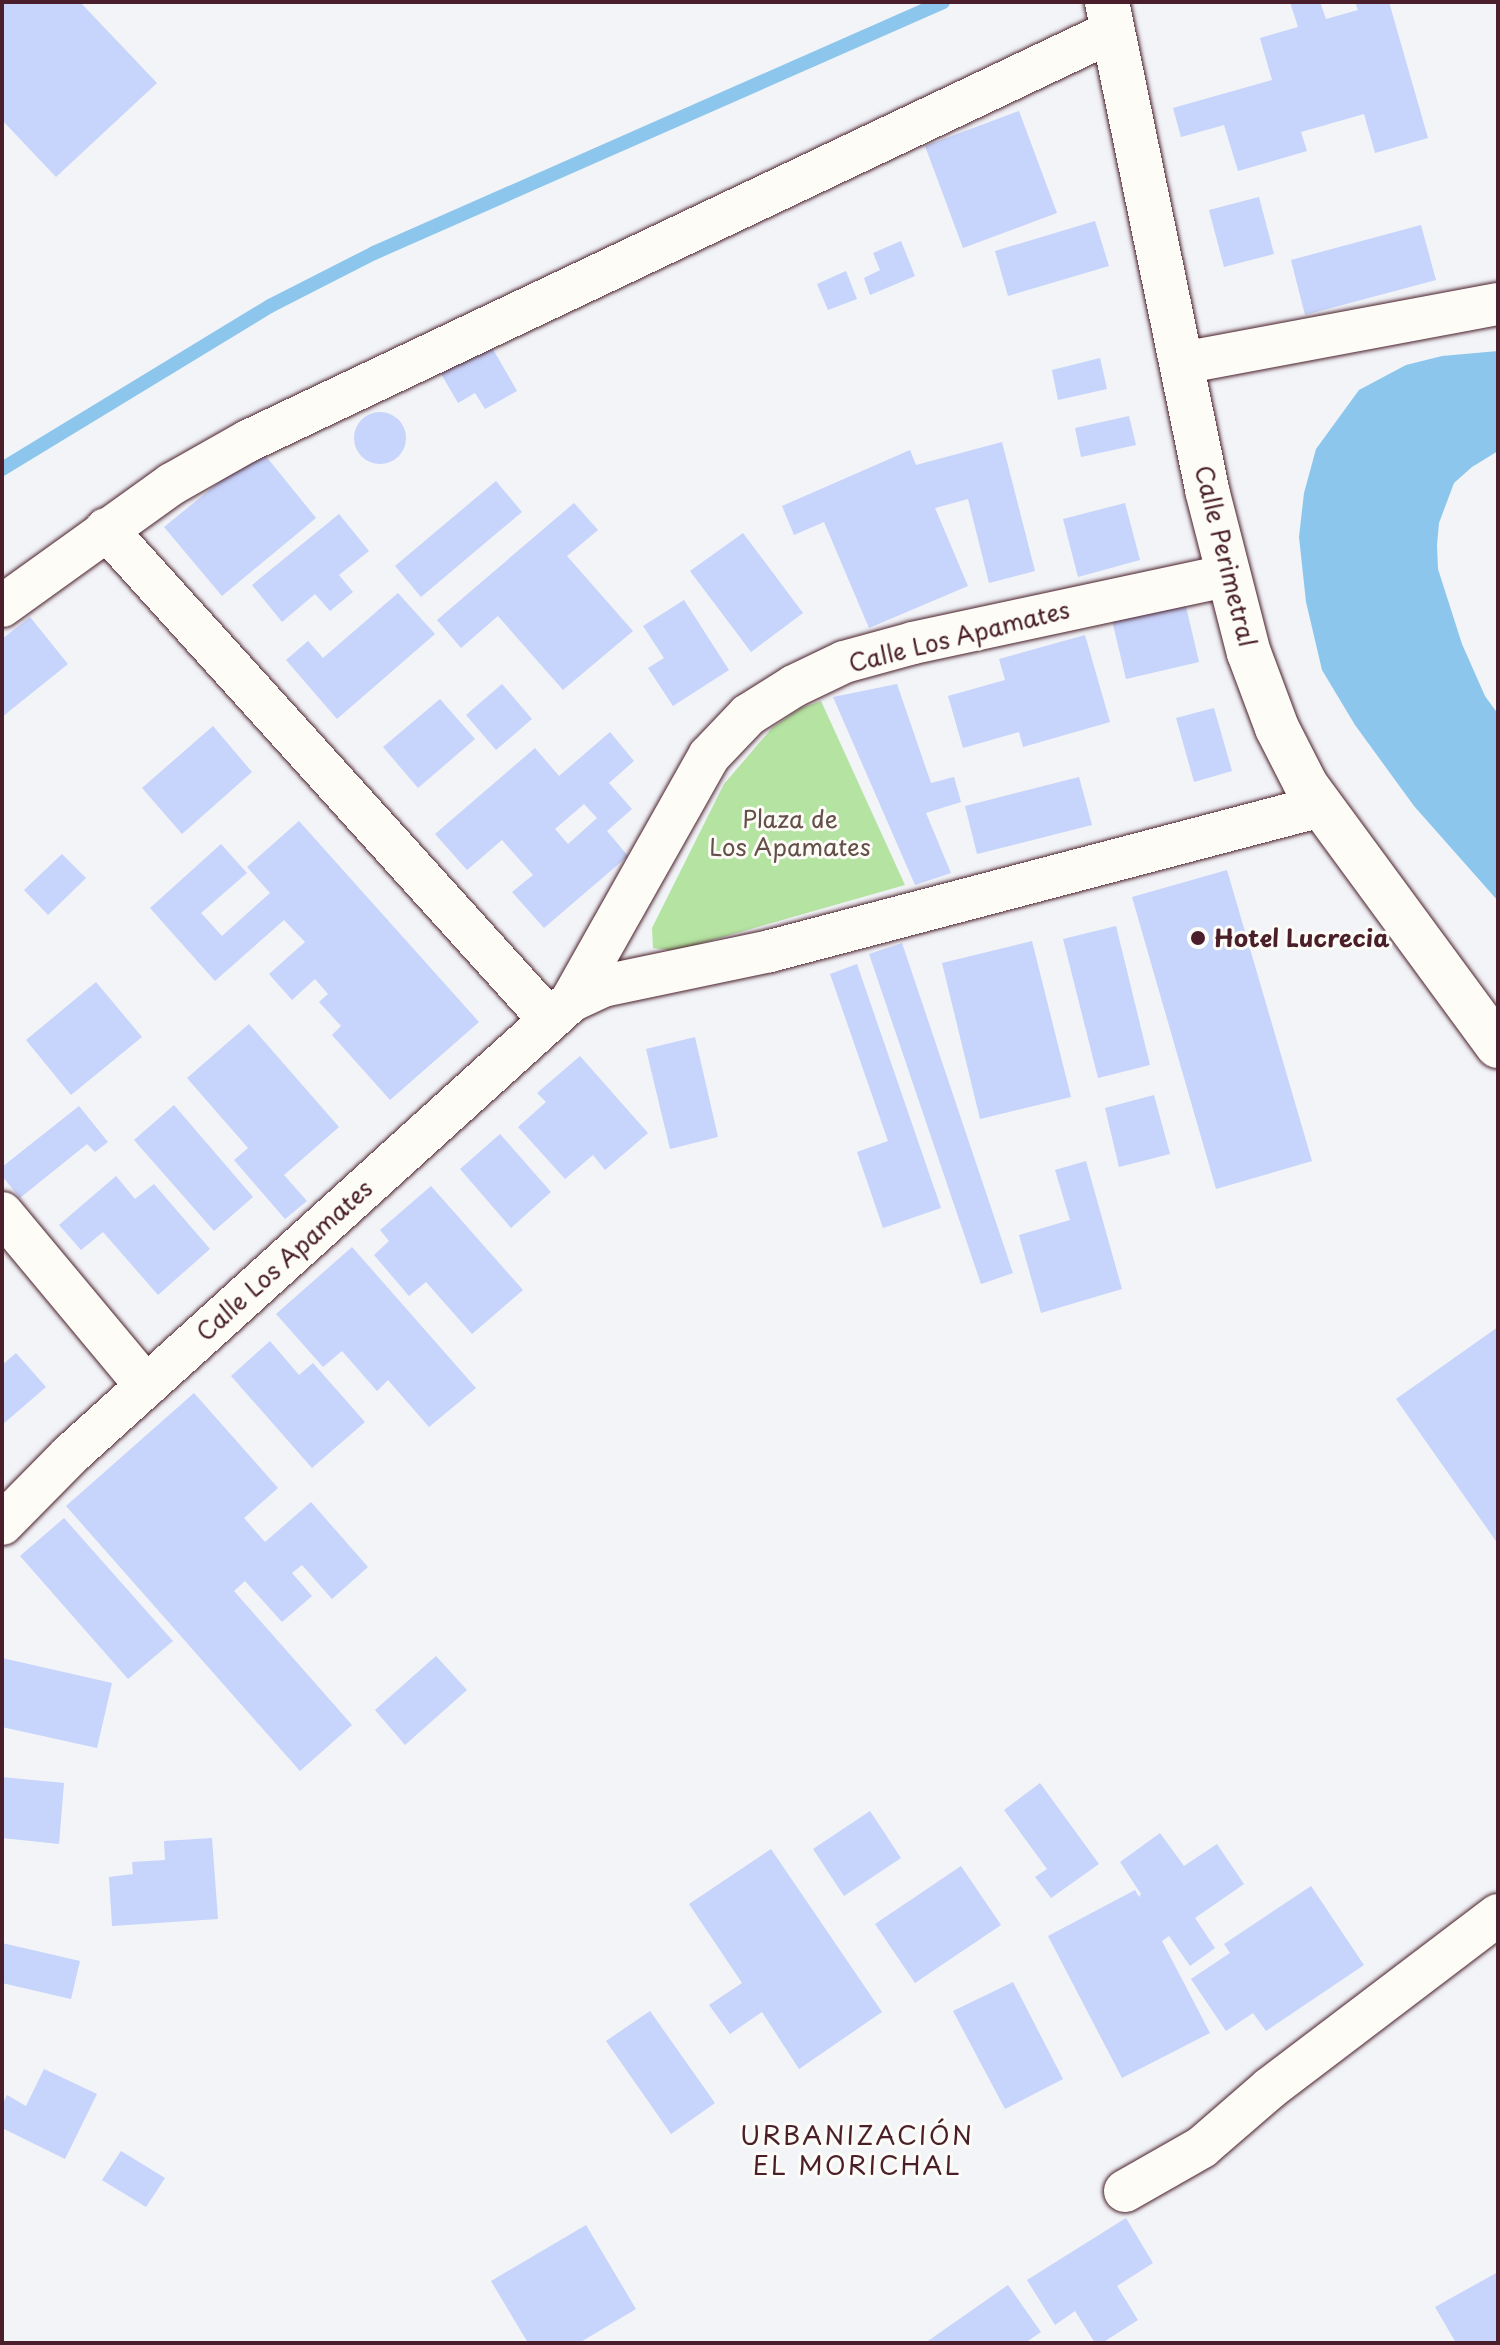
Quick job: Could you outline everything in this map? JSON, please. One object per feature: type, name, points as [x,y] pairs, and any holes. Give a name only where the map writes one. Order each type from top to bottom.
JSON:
[{"type":"highway","name":"Calle Perimetral","points":[[1110,16],[1207,490],[1249,653],[1277,728],[1306,785],[1498,1046]]},
{"type":"street","points":[[2,606],[172,484],[306,412],[1110,16]]},
{"type":"street","points":[[1182,363],[1498,304]]},
{"type":"street","points":[[106,529],[560,1009]]},
{"type":"street","name":"Calle Los Apamates","points":[[560,1009],[709,756],[748,715],[794,686],[844,662],[928,640],[1229,575]]},
{"type":"street","name":"Calle Los Apamates","points":[[2,1524],[70,1455],[560,1009],[603,986],[770,951],[1321,806]]},
{"type":"street","points":[[2,1213],[146,1386]]},
{"type":"street","points":[[1125,2191],[1202,2147],[1270,2088],[1498,1915]]},
{"type":"green space","name":"Plaza de Los Apamates","points":[[821,701],[905,885],[674,951],[653,948],[652,928],[724,784],[772,728],[801,708]]},
{"type":"water","points":[[1498,351],[1498,451],[1454,483],[1439,523],[1437,545],[1438,569],[1462,644],[1485,696],[1498,714],[1498,901],[1414,806],[1355,725],[1322,670],[1306,602],[1299,537],[1304,493],[1316,449],[1359,390],[1406,365],[1442,356]]},
{"type":"building","points":[[2,2],[80,2],[157,83],[56,177],[2,120]]},
{"type":"building","points":[[1290,2],[1320,2],[1326,19],[1358,10],[1355,2],[1389,2],[1428,138],[1375,153],[1364,114],[1301,132],[1307,151],[1238,171],[1224,125],[1181,137],[1173,108],[1272,80],[1260,38],[1298,27]]},
{"type":"building","points":[[1019,111],[1057,213],[963,248],[925,146]]},
{"type":"building","points":[[1259,197],[1274,254],[1224,267],[1209,210]]},
{"type":"building","points":[[1095,221],[1109,266],[1008,296],[995,251]]},
{"type":"building","points":[[1421,225],[1436,280],[1305,315],[1291,260]]},
{"type":"building","points":[[901,241],[915,276],[870,295],[864,278],[880,270],[873,253]]},
{"type":"building","points":[[846,271],[857,299],[828,310],[817,284]]},
{"type":"building","points":[[490,344],[517,391],[485,409],[475,393],[458,403],[440,372]]},
{"type":"building","points":[[1100,358],[1107,389],[1058,400],[1052,370]]},
{"type":"building","points":[[380,412],[398,420],[406,438],[398,456],[380,464],[362,456],[354,438],[362,420]]},
{"type":"building","points":[[1129,416],[1136,445],[1081,457],[1075,428]]},
{"type":"building","points":[[1002,442],[1035,571],[989,583],[968,499],[935,508],[968,586],[869,628],[824,522],[794,535],[782,506],[910,450],[916,465]]},
{"type":"building","points":[[260,449],[316,518],[222,596],[164,527]]},
{"type":"building","points":[[496,481],[522,512],[421,597],[395,566]]},
{"type":"building","points":[[574,503],[598,530],[567,556],[633,631],[563,690],[498,616],[461,648],[437,620]]},
{"type":"building","points":[[1125,503],[1140,560],[1078,577],[1063,519]]},
{"type":"building","points":[[339,514],[369,551],[339,575],[353,592],[330,611],[315,594],[282,622],[252,585]]},
{"type":"building","points":[[743,533],[803,613],[751,652],[690,571]]},
{"type":"building","points":[[398,593],[435,634],[337,719],[286,660],[308,641],[323,658]]},
{"type":"building","points":[[1184,598],[1199,662],[1126,679],[1111,616]]},
{"type":"building","points":[[684,600],[729,670],[673,706],[648,668],[664,658],[643,626]]},
{"type":"building","points":[[30,617],[68,664],[2,717],[2,639]]},
{"type":"building","points":[[1085,635],[1110,722],[1023,747],[1019,732],[963,748],[948,696],[1005,680],[999,659]]},
{"type":"building","points":[[502,684],[532,719],[496,750],[466,715]]},
{"type":"building","points":[[897,684],[931,783],[954,777],[961,802],[926,813],[951,873],[915,885],[833,697]]},
{"type":"building","points":[[440,699],[475,739],[418,788],[383,747]]},
{"type":"building","points":[[1214,708],[1232,771],[1194,782],[1176,718]]},
{"type":"building","points":[[213,726],[252,772],[182,834],[142,788]]},
{"type":"building","points":[[610,732],[634,761],[609,783],[632,809],[607,831],[628,856],[544,928],[512,892],[533,875],[502,840],[467,870],[435,834],[535,748],[559,776]],"holes":[[[584,804],[597,818],[568,844],[555,829]]]},
{"type":"building","points":[[1079,777],[1092,825],[977,854],[965,806]]},
{"type":"building","points":[[299,821],[479,1022],[390,1100],[332,1035],[341,1026],[319,1002],[328,994],[315,979],[292,1000],[269,974],[305,942],[284,920],[215,981],[150,908],[221,844],[247,873],[201,913],[222,936],[270,893],[247,867]]},
{"type":"building","points":[[62,854],[86,878],[48,915],[24,890]]},
{"type":"building","points":[[1227,870],[1312,1161],[1216,1189],[1132,897]]},
{"type":"building","points":[[1116,926],[1150,1065],[1098,1078],[1063,939]]},
{"type":"building","points":[[1032,941],[1071,1097],[980,1119],[942,963]]},
{"type":"building","points":[[902,943],[1013,1273],[981,1284],[869,954]]},
{"type":"building","points":[[857,964],[941,1208],[883,1228],[857,1152],[888,1141],[830,974]]},
{"type":"building","points":[[96,982],[142,1037],[71,1095],[26,1040]]},
{"type":"building","points":[[249,1024],[339,1127],[284,1175],[307,1201],[285,1219],[234,1160],[248,1148],[187,1078]]},
{"type":"building","points":[[695,1037],[718,1137],[670,1149],[646,1049]]},
{"type":"building","points":[[580,1056],[648,1133],[605,1170],[593,1155],[565,1179],[518,1127],[546,1102],[537,1093]]},
{"type":"building","points":[[1154,1095],[1170,1154],[1119,1167],[1105,1108]]},
{"type":"building","points":[[174,1105],[253,1197],[214,1231],[134,1140]]},
{"type":"building","points":[[79,1106],[108,1142],[95,1152],[87,1144],[20,1198],[2,1176],[2,1167]]},
{"type":"building","points":[[500,1134],[551,1192],[511,1228],[460,1169]]},
{"type":"building","points":[[1086,1161],[1122,1289],[1041,1313],[1019,1235],[1070,1220],[1055,1170]]},
{"type":"building","points":[[116,1176],[135,1199],[154,1184],[210,1249],[158,1295],[103,1232],[81,1250],[59,1225]]},
{"type":"building","points":[[431,1186],[523,1290],[472,1334],[426,1282],[409,1296],[374,1255],[389,1241],[380,1230]]},
{"type":"building","points":[[352,1247],[476,1388],[429,1427],[388,1380],[377,1391],[342,1351],[323,1367],[276,1314]]},
{"type":"building","points":[[1498,1327],[1498,1544],[1396,1399]]},
{"type":"building","points":[[270,1341],[299,1375],[313,1363],[365,1422],[312,1468],[231,1376]]},
{"type":"building","points":[[16,1353],[46,1387],[2,1425],[2,1365]]},
{"type":"building","points":[[194,1393],[278,1488],[244,1518],[265,1542],[311,1502],[368,1567],[332,1599],[302,1565],[292,1573],[312,1596],[282,1622],[245,1581],[234,1591],[352,1725],[300,1771],[66,1506]]},
{"type":"building","points":[[64,1518],[173,1641],[128,1679],[20,1556]]},
{"type":"building","points":[[436,1656],[467,1690],[405,1745],[375,1710]]},
{"type":"building","points":[[2,1658],[112,1683],[97,1748],[2,1727]]},
{"type":"building","points":[[2,1777],[64,1783],[59,1844],[2,1838]]},
{"type":"building","points":[[1040,1783],[1099,1864],[1051,1898],[1035,1877],[1047,1869],[1004,1810]]},
{"type":"building","points":[[870,1811],[901,1858],[844,1896],[813,1849]]},
{"type":"building","points":[[1160,1833],[1184,1866],[1217,1844],[1244,1884],[1195,1918],[1215,1948],[1190,1966],[1169,1936],[1162,1941],[1210,2033],[1122,2078],[1048,1936],[1135,1890],[1139,1897],[1141,1894],[1120,1862]]},
{"type":"building","points":[[212,1838],[218,1919],[112,1926],[109,1877],[133,1874],[132,1862],[165,1860],[164,1841]]},
{"type":"building","points":[[771,1849],[882,2012],[799,2069],[762,2012],[730,2034],[709,2005],[742,1983],[689,1904]]},
{"type":"building","points":[[961,1866],[1001,1925],[915,1983],[875,1924]]},
{"type":"building","points":[[1311,1886],[1364,1965],[1266,2031],[1253,2013],[1226,2031],[1191,1979],[1230,1953],[1224,1944]]},
{"type":"building","points":[[2,1943],[80,1961],[71,1999],[2,1983]]},
{"type":"building","points":[[1013,1982],[1063,2079],[1005,2109],[953,2011]]},
{"type":"building","points":[[650,2011],[715,2103],[671,2134],[606,2041]]},
{"type":"building","points":[[44,2069],[97,2094],[65,2159],[2,2128],[2,2105],[7,2095],[26,2106]]},
{"type":"building","points":[[121,2151],[165,2178],[146,2207],[102,2180]]},
{"type":"building","points":[[1126,2218],[1153,2263],[1117,2286],[1138,2320],[1102,2343],[1095,2343],[1075,2311],[1055,2325],[1027,2280]]},
{"type":"building","points":[[586,2225],[636,2309],[579,2343],[528,2343],[491,2281]]},
{"type":"building","points":[[1498,2272],[1498,2343],[1456,2343],[1435,2307]]},
{"type":"building","points":[[1008,2285],[1041,2332],[1025,2343],[925,2343]]},
{"type":"waterway","points":[[2,469],[270,306],[374,253],[943,2]]},
{"type":"place","name":"Hotel Lucrecia","points":[[1198,938]]},
{"type":"district","name":"URBANIZACIÓN EL MORICHAL","points":[[857,2150]]}]
